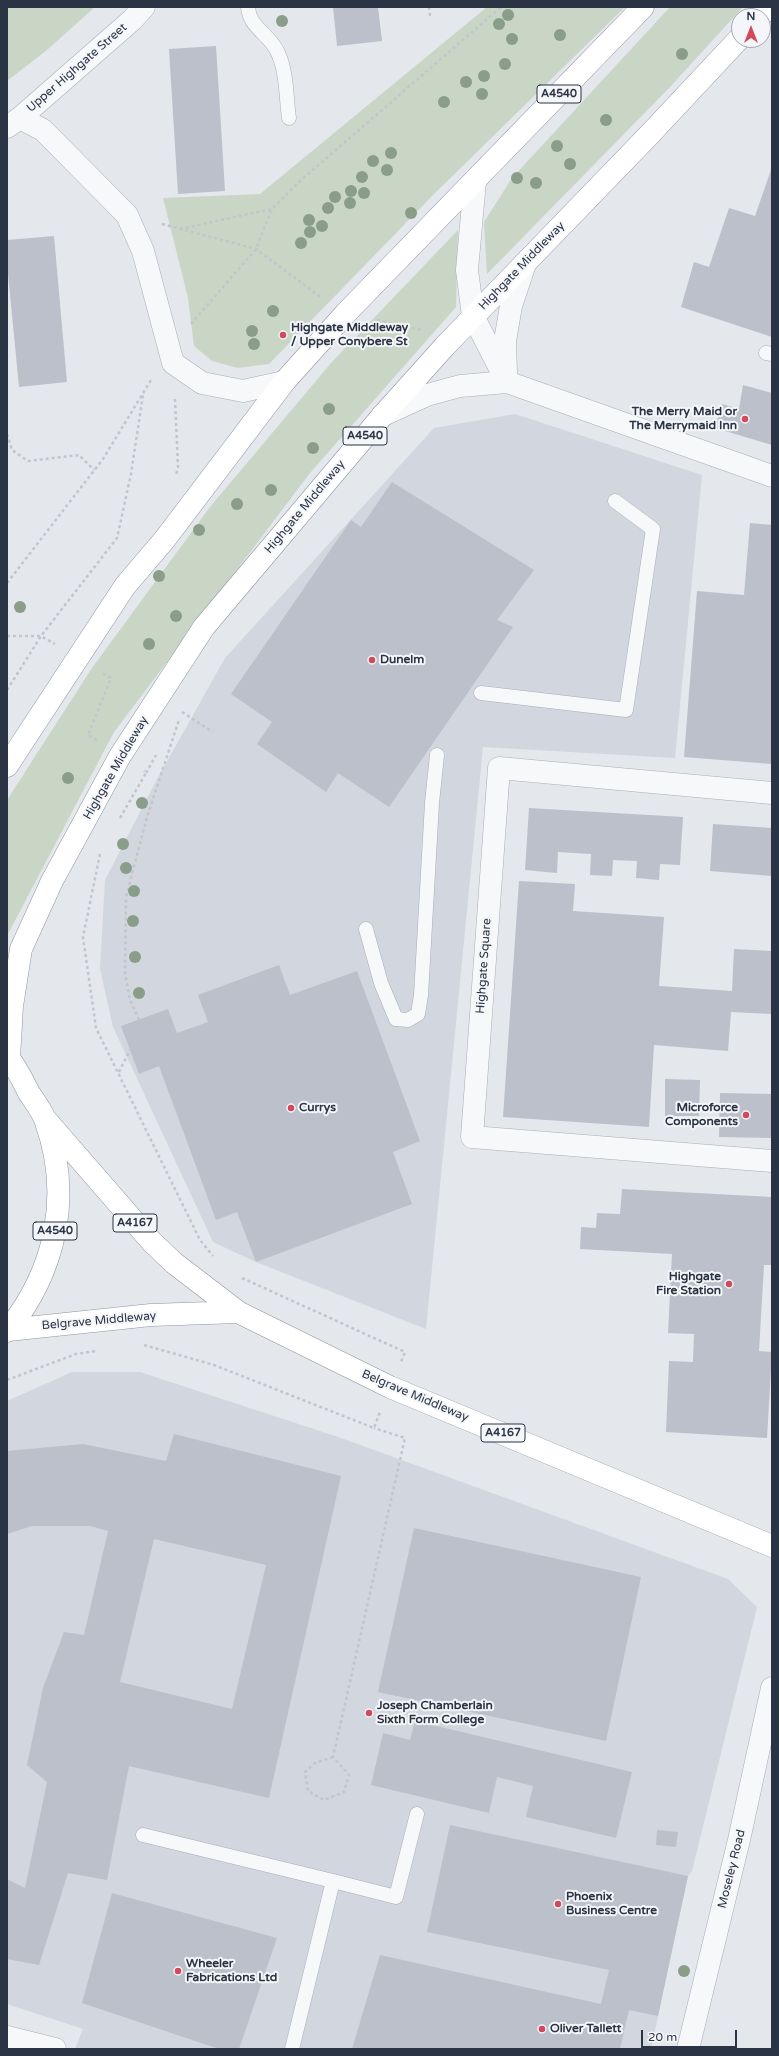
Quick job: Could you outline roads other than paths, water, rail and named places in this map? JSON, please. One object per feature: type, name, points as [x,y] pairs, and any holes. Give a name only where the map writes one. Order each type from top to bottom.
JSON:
[{"type":"highway","name":"A4540","points":[[7,766],[125,586],[165,539],[284,382],[345,314],[476,181],[643,7]]},
{"type":"highway","name":"Highgate Middleway","points":[[8,1057],[12,1006],[21,949],[52,881],[120,756],[204,627],[383,415],[445,346],[731,47]]},
{"type":"highway","name":"A4540","points":[[7,1331],[34,1293],[51,1251],[59,1207],[57,1162],[46,1120],[8,1057]]},
{"type":"highway","name":"Belgrave Middleway","points":[[46,1120],[152,1242],[174,1263],[238,1312],[390,1387],[772,1546]]},
{"type":"highway","name":"Belgrave Middleway","points":[[7,1331],[143,1316],[238,1312]]},
{"type":"street","name":"Upper Highgate Street","points":[[14,123],[132,20],[144,7]]},
{"type":"street","points":[[14,123],[44,130],[127,215],[143,251],[173,363],[202,383],[243,391],[284,382]]},
{"type":"street","points":[[476,181],[467,270],[474,316],[507,382]]},
{"type":"street","points":[[507,382],[505,341],[511,306],[525,264]]},
{"type":"street","points":[[383,415],[427,396],[460,386],[507,382],[772,476]]},
{"type":"street","name":"Highgate Square","points":[[772,793],[499,768],[472,1137],[772,1161]]},
{"type":"street","name":"Moseley Road","points":[[688,2049],[739,1840],[772,1688]]},
{"type":"street","points":[[7,2037],[55,2049]]},
{"type":"lane","points":[[248,7],[253,24],[278,52],[282,64],[289,118]]},
{"type":"lane","points":[[481,693],[626,710],[653,529],[615,501]]},
{"type":"lane","points":[[366,929],[388,1000],[396,1018],[408,1020],[418,1014],[421,995],[432,803],[437,755]]},
{"type":"lane","points":[[143,1835],[396,1897],[417,1814]]},
{"type":"lane","points":[[292,2049],[333,1881]]},
{"type":"place","name":"Highgate Middleway / Upper Conybere St","points":[[283,335]]},
{"type":"place","name":"The Merry Maid or The Merrymaid Inn","points":[[745,419]]},
{"type":"place","name":"Dunelm","points":[[372,660]]},
{"type":"place","name":"Currys","points":[[291,1108]]},
{"type":"place","name":"Microforce Components","points":[[746,1115]]},
{"type":"place","name":"Highgate Fire Station","points":[[729,1284]]},
{"type":"place","name":"Joseph Chamberlain Sixth Form College","points":[[369,1713]]},
{"type":"place","name":"Phoenix Business Centre","points":[[558,1904]]},
{"type":"place","name":"Wheeler Fabrications Ltd","points":[[178,1971]]},
{"type":"place","name":"Oliver Tallett","points":[[542,2029]]}]
